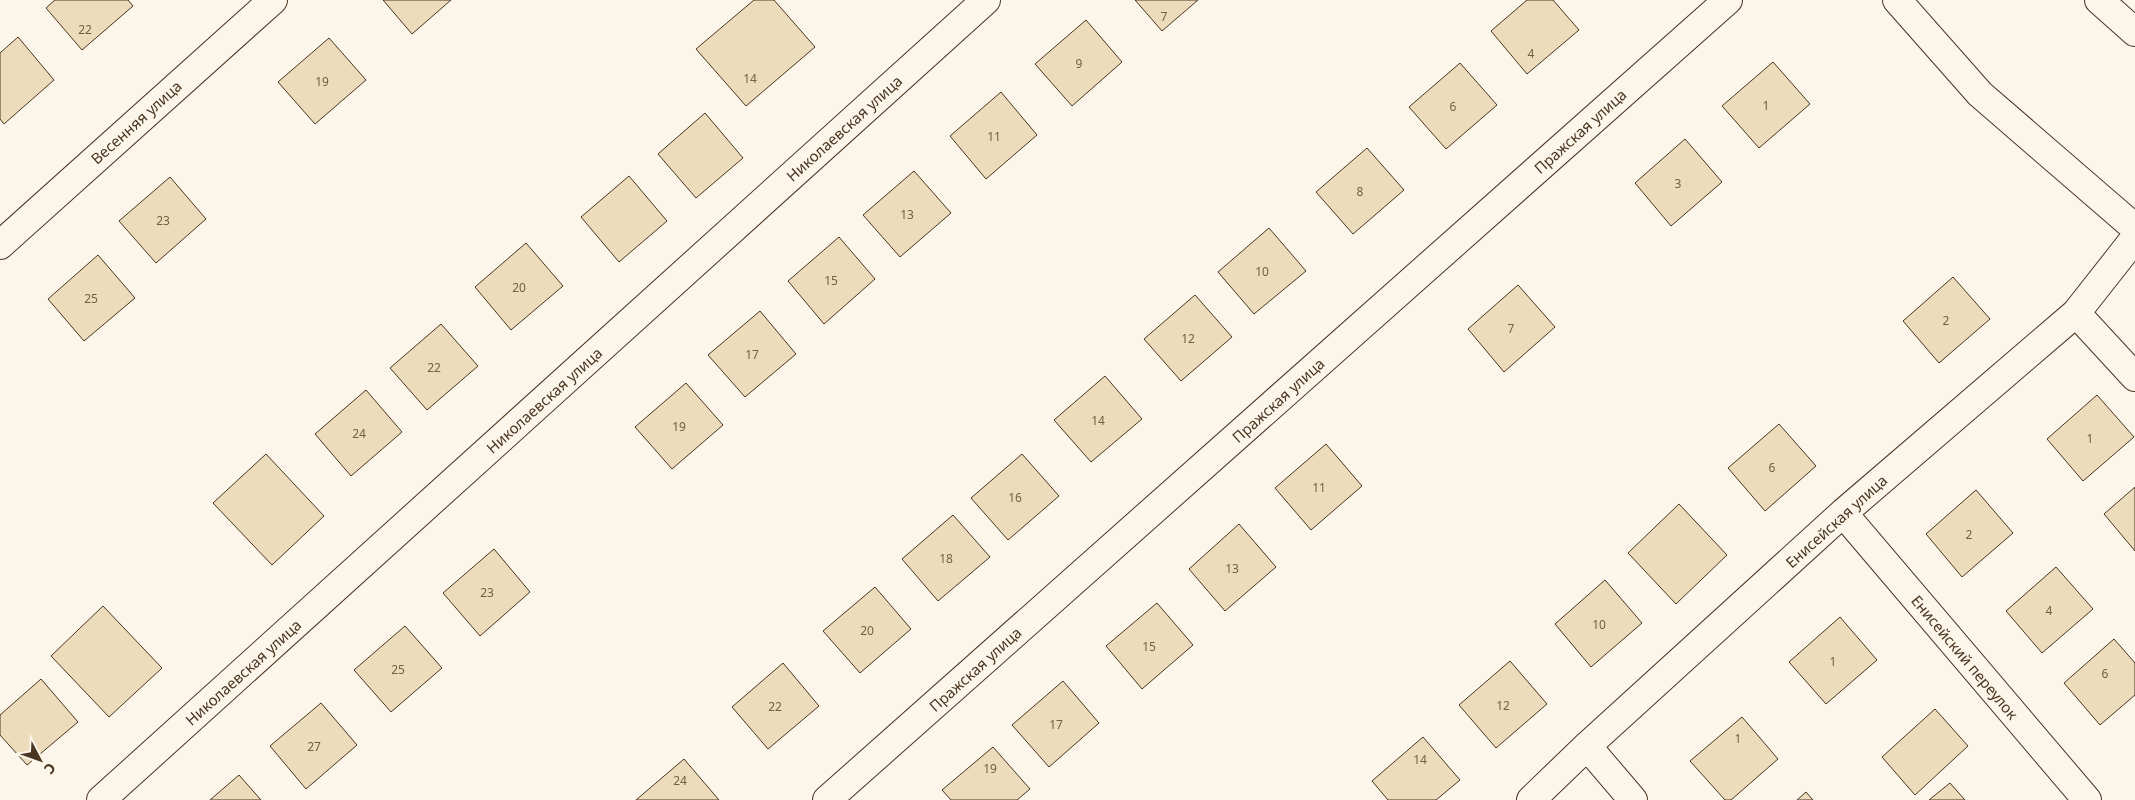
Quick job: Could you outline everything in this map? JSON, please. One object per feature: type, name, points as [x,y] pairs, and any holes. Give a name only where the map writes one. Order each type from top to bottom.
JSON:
[{"type":"street","name":"Весенняя улица","points":[[0,245],[273,0]]},
{"type":"street","name":"Николаевская улица","points":[[101,800],[986,0]]},
{"type":"street","name":"Пражская улица","points":[[827,800],[1728,0]]},
{"type":"street","points":[[1897,0],[1980,94],[2135,228]]},
{"type":"street","points":[[2099,0],[2135,32]]},
{"type":"street","name":"Енисейская улица","points":[[1531,800],[1587,746],[1843,513],[2076,313],[2135,238]]},
{"type":"street","points":[[2076,313],[2135,377]]},
{"type":"street","name":"Енисейский переулок","points":[[1843,513],[2087,800]]},
{"type":"street","points":[[1587,746],[1633,800]]},
{"type":"building","points":[[55,0],[128,0],[133,6],[82,50],[46,8]]},
{"type":"building","points":[[383,0],[451,0],[412,34]]},
{"type":"building","points":[[754,0],[774,0],[815,47],[746,106],[696,49]]},
{"type":"building","points":[[1135,0],[1198,0],[1162,31]]},
{"type":"building","points":[[1527,0],[1553,0],[1579,30],[1527,74],[1491,31]]},
{"type":"building","points":[[1086,20],[1122,62],[1072,106],[1035,64]]},
{"type":"building","points":[[18,37],[54,80],[4,124],[0,119],[0,53]]},
{"type":"building","points":[[329,38],[366,80],[315,124],[278,82]]},
{"type":"building","points":[[1773,62],[1810,104],[1759,148],[1722,106]]},
{"type":"building","points":[[1460,63],[1497,105],[1446,149],[1409,107]]},
{"type":"building","points":[[1001,92],[1037,135],[986,179],[950,136]]},
{"type":"building","points":[[705,113],[743,158],[696,198],[658,154]]},
{"type":"building","points":[[1685,139],[1722,182],[1671,226],[1635,183]]},
{"type":"building","points":[[1367,148],[1404,190],[1353,234],[1316,192]]},
{"type":"building","points":[[914,171],[951,213],[900,257],[863,215]]},
{"type":"building","points":[[629,176],[667,221],[619,262],[581,217]]},
{"type":"building","points":[[170,177],[206,219],[156,263],[119,221]]},
{"type":"building","points":[[1269,228],[1306,271],[1254,314],[1218,272]]},
{"type":"building","points":[[839,237],[875,279],[824,324],[788,281]]},
{"type":"building","points":[[526,243],[563,286],[511,330],[475,287]]},
{"type":"building","points":[[98,255],[135,298],[84,341],[48,299]]},
{"type":"building","points":[[1953,277],[1990,319],[1939,363],[1903,321]]},
{"type":"building","points":[[1518,285],[1555,327],[1504,372],[1468,329]]},
{"type":"building","points":[[1195,295],[1232,337],[1181,381],[1144,339]]},
{"type":"building","points":[[760,311],[796,354],[745,397],[708,355]]},
{"type":"building","points":[[441,324],[478,366],[427,410],[390,368]]},
{"type":"building","points":[[1105,376],[1142,419],[1091,462],[1054,420]]},
{"type":"building","points":[[686,383],[723,425],[672,469],[635,427]]},
{"type":"building","points":[[366,390],[402,432],[351,476],[315,434]]},
{"type":"building","points":[[2097,395],[2134,437],[2083,481],[2047,439]]},
{"type":"building","points":[[1779,424],[1816,466],[1765,511],[1728,468]]},
{"type":"building","points":[[1326,444],[1362,486],[1311,530],[1275,488]]},
{"type":"building","points":[[266,454],[324,516],[272,565],[213,503]]},
{"type":"building","points":[[1022,454],[1059,496],[1008,540],[971,498]]},
{"type":"building","points":[[2135,487],[2135,551],[2104,514]]},
{"type":"building","points":[[1976,490],[2013,533],[1962,577],[1926,534]]},
{"type":"building","points":[[1679,504],[1727,555],[1676,604],[1628,553]]},
{"type":"building","points":[[953,515],[990,557],[938,601],[902,559]]},
{"type":"building","points":[[1239,524],[1276,567],[1225,611],[1189,569]]},
{"type":"building","points":[[494,549],[530,592],[480,636],[443,593]]},
{"type":"building","points":[[2056,567],[2093,609],[2042,653],[2006,611]]},
{"type":"building","points":[[1605,580],[1642,623],[1591,667],[1555,624]]},
{"type":"building","points":[[875,587],[911,629],[860,673],[823,631]]},
{"type":"building","points":[[1157,603],[1193,645],[1142,689],[1106,646]]},
{"type":"building","points":[[103,606],[162,668],[109,717],[51,656]]},
{"type":"building","points":[[1840,617],[1877,660],[1826,704],[1789,662]]},
{"type":"building","points":[[405,626],[442,668],[391,712],[354,670]]},
{"type":"building","points":[[2114,639],[2135,663],[2135,695],[2100,725],[2064,683]]},
{"type":"building","points":[[1510,661],[1547,704],[1496,748],[1459,705]]},
{"type":"building","points":[[783,663],[819,706],[768,749],[732,707]]},
{"type":"building","points":[[41,679],[78,722],[27,765],[0,735],[0,715]]},
{"type":"building","points":[[1063,681],[1099,723],[1049,767],[1012,725]]},
{"type":"building","points":[[321,703],[357,745],[306,789],[270,746]]},
{"type":"building","points":[[1935,709],[1968,746],[1915,795],[1882,757]]},
{"type":"building","points":[[1742,717],[1778,759],[1731,800],[1725,800],[1690,761]]},
{"type":"building","points":[[1423,737],[1460,780],[1436,800],[1388,800],[1372,781]]},
{"type":"building","points":[[993,747],[1030,789],[1017,800],[951,800],[942,790]]},
{"type":"building","points":[[684,759],[719,800],[636,800]]},
{"type":"building","points":[[239,775],[261,800],[210,800]]},
{"type":"building","points":[[1950,783],[1965,800],[1929,800]]},
{"type":"building","points":[[1806,792],[1813,800],[1797,800]]}]
